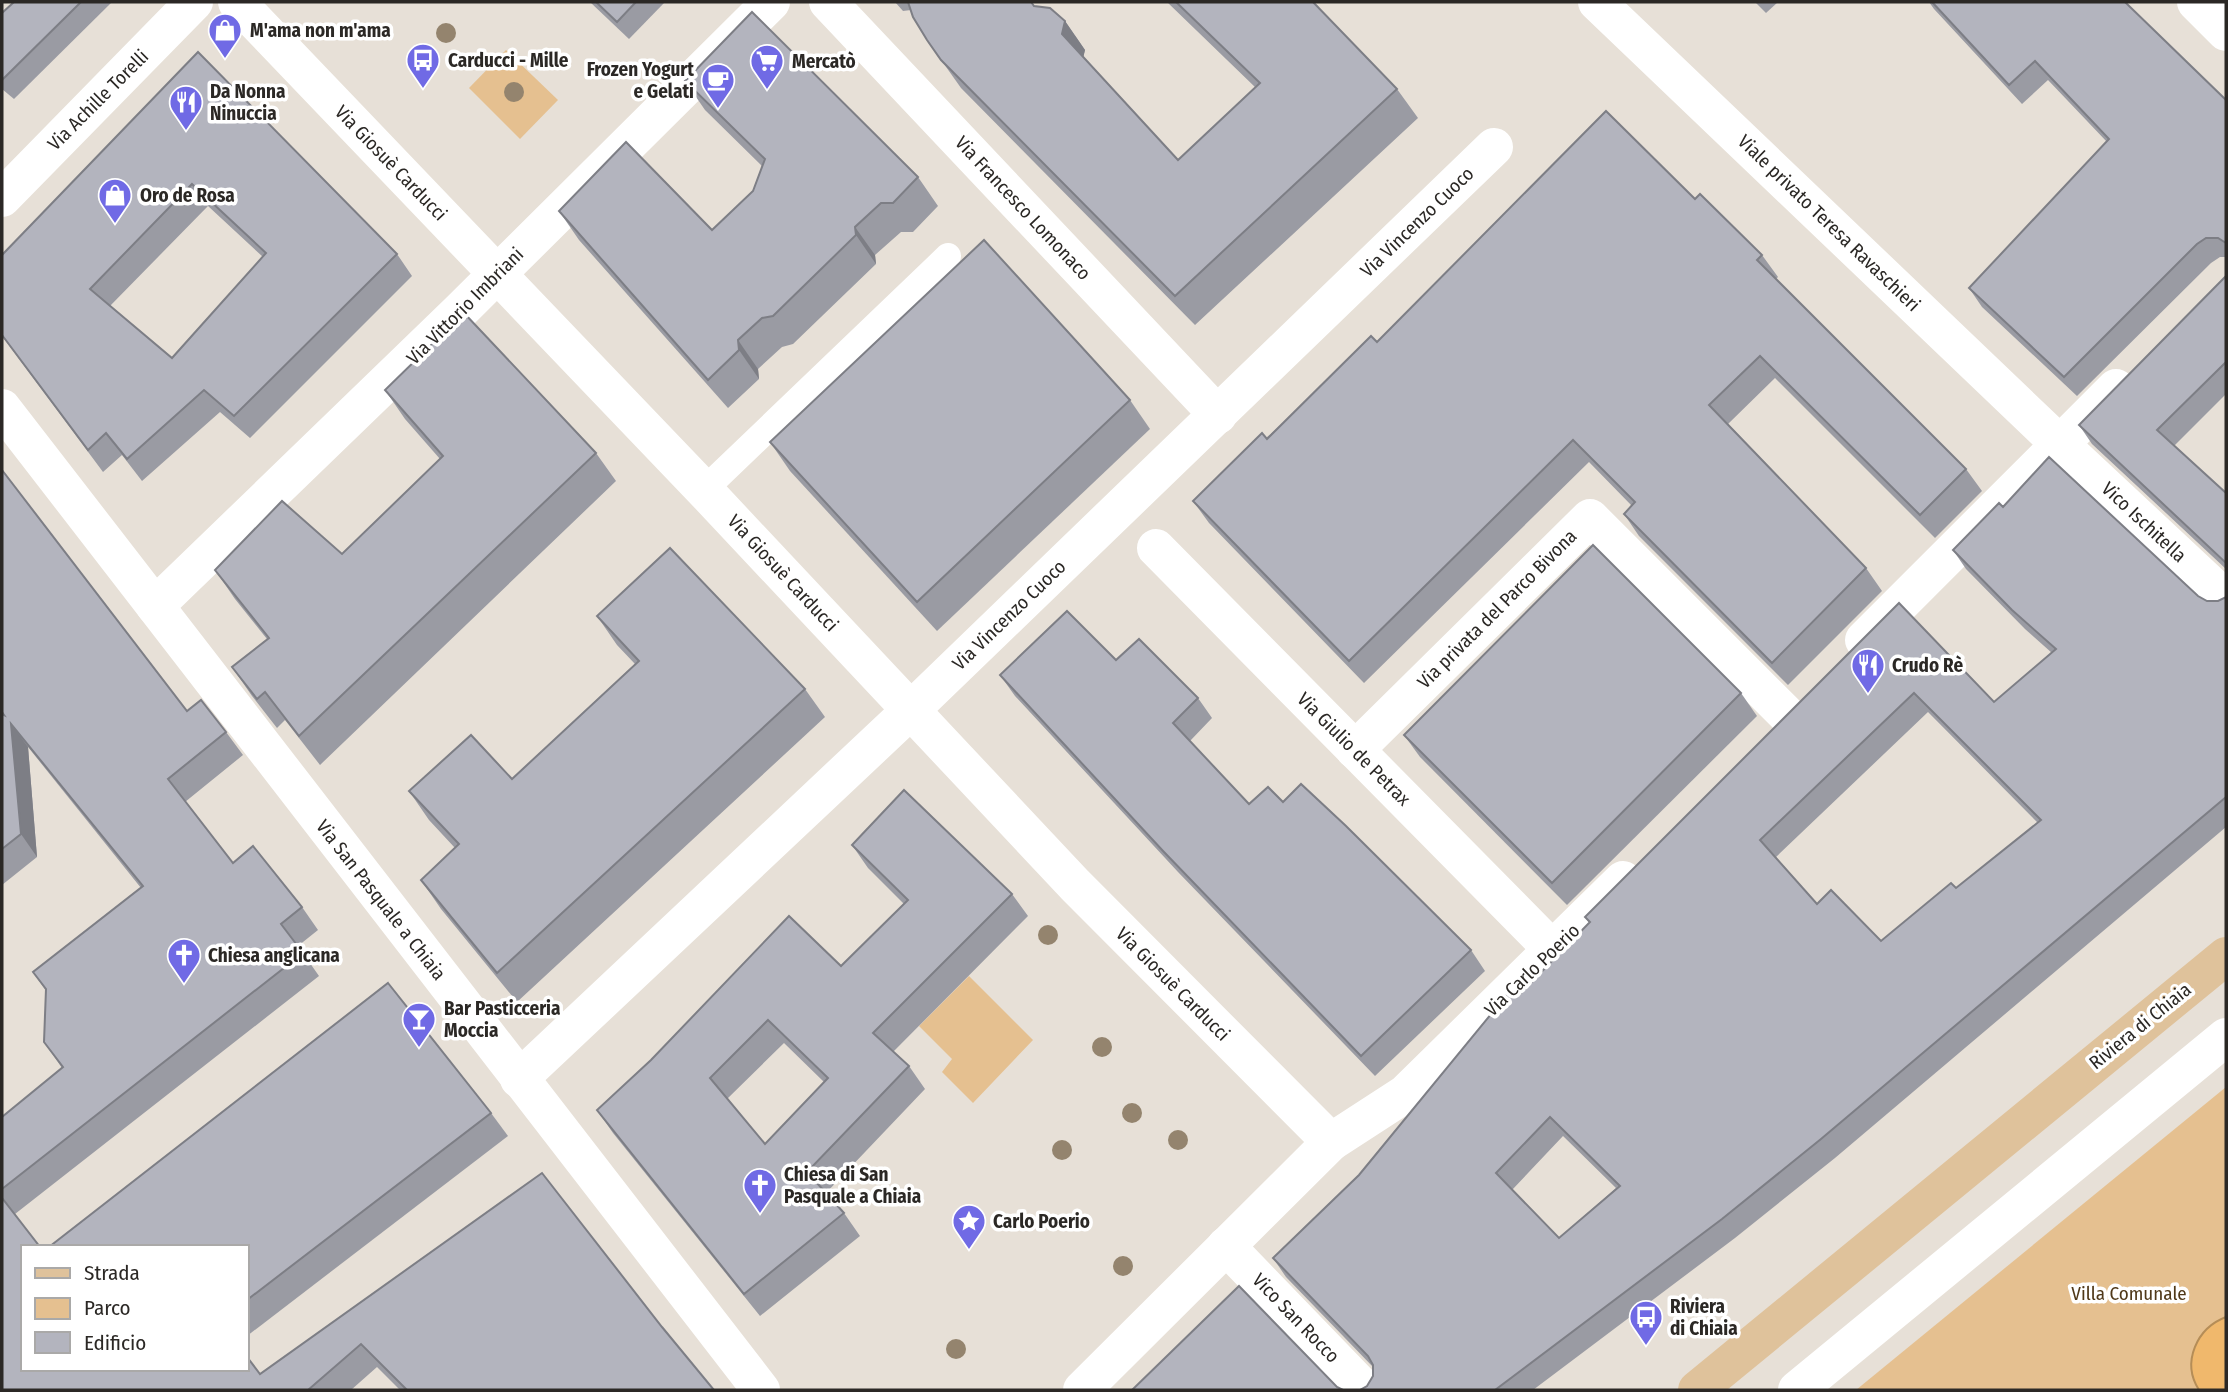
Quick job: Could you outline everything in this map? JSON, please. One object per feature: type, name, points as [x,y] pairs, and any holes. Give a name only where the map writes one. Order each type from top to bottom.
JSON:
[{"type":"main road","name":"Riviera di Chiaia","points":[[1697,1390],[2226,956]]},
{"type":"street","name":"Via Achille Torelli","points":[[2,198],[194,2]]},
{"type":"street","name":"Via Giosuè Carducci","points":[[237,2],[912,709],[1084,895],[1331,1142]]},
{"type":"street","name":"Via Vittorio Imbriani","points":[[155,606],[498,273],[771,2]]},
{"type":"street","name":"Via Francesco Lomonaco","points":[[828,2],[1218,415]]},
{"type":"street","name":"Viale privato Teresa Ravaschieri","points":[[1597,2],[2061,444]]},
{"type":"street","points":[[2196,2],[2226,32]]},
{"type":"street","name":"Via Vincenzo Cuoco","points":[[519,1079],[912,709],[1494,147]]},
{"type":"street","points":[[1837,668],[2139,366]]},
{"type":"street","name":"Via San Pasquale a Chiaia","points":[[2,408],[761,1390]]},
{"type":"street","name":"Vico Ischitella","points":[[2061,444],[2226,599]]},
{"type":"street","name":"Via privata del Parco Bivona","points":[[1355,750],[1590,518],[1788,716]]},
{"type":"street","name":"Via Giulio de Petrax","points":[[1156,548],[1553,950]]},
{"type":"street","name":"Via Carlo Poerio","points":[[1082,1390],[1331,1142],[1405,1094],[1651,852]]},
{"type":"street","points":[[1797,1390],[2226,1037]]},
{"type":"street","name":"Vico San Rocco","points":[[1226,1245],[1365,1390]]},
{"type":"lane","points":[[704,490],[948,256]]},
{"type":"green space","points":[[506,50],[558,100],[520,139],[469,88]]},
{"type":"green space","points":[[969,976],[1033,1040],[973,1103],[942,1072],[952,1059],[919,1026]]},
{"type":"green space","name":"Villa Comunale","points":[[2226,1087],[2226,1390],[1856,1390]]},
{"type":"shaded area","points":[[2226,1317],[2226,1390],[2199,1390],[2192,1368],[2195,1347],[2207,1329]]},
{"type":"building","points":[[14,2],[81,2],[2,80],[2,13]]},
{"type":"building","points":[[596,2],[636,2],[617,22]]},
{"type":"building","points":[[908,2],[1031,2],[1034,6],[1050,8],[1065,21],[1062,34],[1178,160],[1260,83],[1176,2],[1313,2],[1397,89],[1175,296],[941,60],[913,17]]},
{"type":"building","points":[[1932,2],[2125,2],[2226,100],[2226,243],[2218,238],[2206,238],[2197,244],[2064,377],[1969,288],[2109,139],[2035,61],[2009,85]]},
{"type":"building","points":[[752,12],[918,177],[893,203],[881,203],[855,227],[856,235],[773,316],[762,318],[738,340],[739,350],[708,380],[559,211],[626,142],[712,230],[753,191],[765,159],[685,81]]},
{"type":"building","points":[[198,52],[397,254],[234,416],[204,390],[127,459],[106,433],[88,450],[2,335],[2,255]],"holes":[[[192,184],[266,253],[172,358],[90,289]]]},
{"type":"building","points":[[1606,111],[1695,199],[1700,194],[1762,255],[1757,260],[1966,469],[1920,515],[1760,356],[1709,405],[1866,568],[1772,663],[1624,514],[1635,502],[1573,440],[1349,661],[1193,501],[1262,433],[1267,439],[1371,336],[1377,342]]},
{"type":"building","points":[[984,240],[1130,400],[917,602],[770,442]]},
{"type":"building","points":[[2226,276],[2226,362],[2157,430],[2226,493],[2226,563],[2079,425]]},
{"type":"building","points":[[464,313],[596,453],[299,736],[265,692],[257,699],[232,667],[269,638],[215,570],[282,501],[342,554],[443,456],[385,390]]},
{"type":"building","points":[[2049,457],[2198,596],[2207,601],[2218,601],[2226,597],[2226,797],[1821,1139],[1722,1219],[1495,1390],[1360,1390],[1367,1386],[1373,1376],[1373,1365],[1368,1356],[1273,1258],[1359,1175],[1510,991],[1517,997],[1590,922],[1585,917],[1899,603],[1994,702],[2056,649],[2012,610],[1953,550],[1999,503],[2003,507]],"holes":[[[1914,693],[2041,820],[1956,888],[1951,883],[1881,941],[1831,890],[1817,904],[1760,840]],[[1550,1117],[1620,1186],[1559,1238],[1496,1173]]]},
{"type":"building","points":[[2,470],[187,711],[201,700],[226,732],[168,779],[233,863],[253,846],[302,907],[281,924],[303,953],[2,1189],[2,1117],[63,1067],[44,1042],[46,989],[33,972],[143,886],[11,724],[21,834],[2,849]]},
{"type":"building","points":[[1593,545],[1741,693],[1552,883],[1404,735]]},
{"type":"building","points":[[670,548],[805,689],[497,973],[421,880],[459,844],[409,791],[471,735],[512,779],[639,661],[597,616]]},
{"type":"building","points":[[1067,611],[1116,660],[1139,639],[1198,698],[1173,723],[1249,804],[1268,787],[1283,802],[1301,784],[1471,950],[1361,1056],[1164,852],[1000,675]]},
{"type":"building","points":[[904,790],[1012,894],[873,1033],[909,1066],[807,1172],[844,1213],[744,1294],[597,1110],[651,1060],[789,916],[841,966],[908,900],[852,845]],"holes":[[[768,1020],[828,1078],[765,1144],[710,1078]]]},
{"type":"building","points":[[388,983],[491,1113],[248,1299],[248,1245],[52,1245]]},
{"type":"building","points":[[542,1173],[714,1390],[407,1390],[361,1344],[308,1390],[2,1390],[2,1198],[38,1245],[21,1245],[21,1371],[248,1371],[248,1358],[260,1374]]},
{"type":"building","points":[[1239,1286],[1337,1387],[1343,1390],[1132,1390]]},
{"type":"place","name":"M'ama non m'ama","points":[[225,60]]},
{"type":"place","name":"Carducci - Mille","points":[[423,90]]},
{"type":"place","name":"Mercatò","points":[[767,91]]},
{"type":"place","name":"Frozen Yogurt e Gelati","points":[[718,110]]},
{"type":"place","name":"Da Nonna Ninuccia","points":[[186,132]]},
{"type":"place","name":"Oro de Rosa","points":[[115,225]]},
{"type":"place","name":"Crudo Rè","points":[[1868,695]]},
{"type":"place","name":"Chiesa anglicana","points":[[184,985]]},
{"type":"place","name":"Bar Pasticceria Moccia","points":[[419,1049]]},
{"type":"place","name":"Chiesa di San Pasquale a Chiaia","points":[[760,1215]]},
{"type":"place","name":"Carlo Poerio","points":[[969,1251]]},
{"type":"place","name":"Riviera di Chiaia","points":[[1646,1347]]}]
